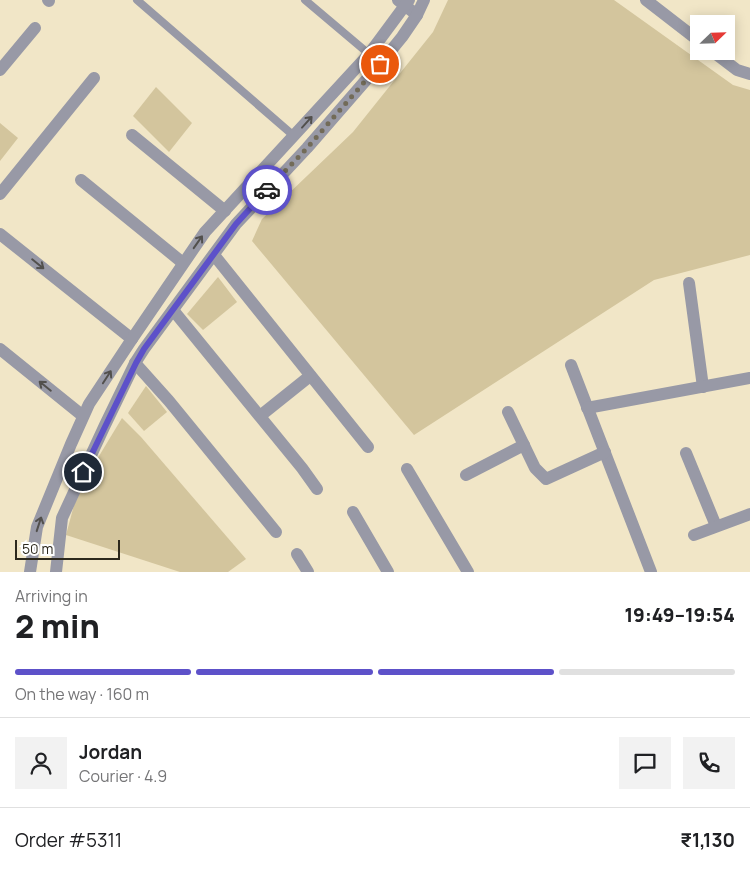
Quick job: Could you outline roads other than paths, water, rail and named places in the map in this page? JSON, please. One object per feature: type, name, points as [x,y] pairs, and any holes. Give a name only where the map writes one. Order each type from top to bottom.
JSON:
[{"type":"street","points":[[56,572],[62,518],[136,363],[241,218],[307,148],[380,64],[402,37],[417,15],[424,0]]},
{"type":"street","points":[[30,572],[37,527],[89,404],[183,263],[205,232],[369,54],[404,2],[417,15]]},
{"type":"street","points":[[653,2],[690,33]]},
{"type":"street","points":[[0,70],[35,28]]},
{"type":"street","points":[[724,60],[737,70],[750,74]]},
{"type":"street","points":[[0,194],[94,78]]},
{"type":"street","points":[[132,135],[225,211]]},
{"type":"street","points":[[81,180],[183,263]]},
{"type":"street","points":[[0,234],[132,339]]},
{"type":"street","points":[[214,255],[368,446]]},
{"type":"street","points":[[689,283],[703,386]]},
{"type":"street","points":[[173,310],[317,489]]},
{"type":"street","points":[[0,349],[84,416]]},
{"type":"street","points":[[136,363],[276,532]]},
{"type":"street","points":[[571,365],[651,572]]},
{"type":"street","points":[[260,416],[310,376]]},
{"type":"street","points":[[587,408],[750,378]]},
{"type":"street","points":[[508,412],[535,468],[546,479],[605,452]]},
{"type":"street","points":[[466,475],[524,445]]},
{"type":"street","points":[[686,453],[716,526]]},
{"type":"street","points":[[407,469],[468,572]]},
{"type":"street","points":[[353,512],[388,572]]},
{"type":"street","points":[[694,535],[750,514]]},
{"type":"street","points":[[297,554],[308,572]]},
{"type":"lane","points":[[137,0],[294,136]]},
{"type":"lane","points":[[304,0],[369,54]]}]
